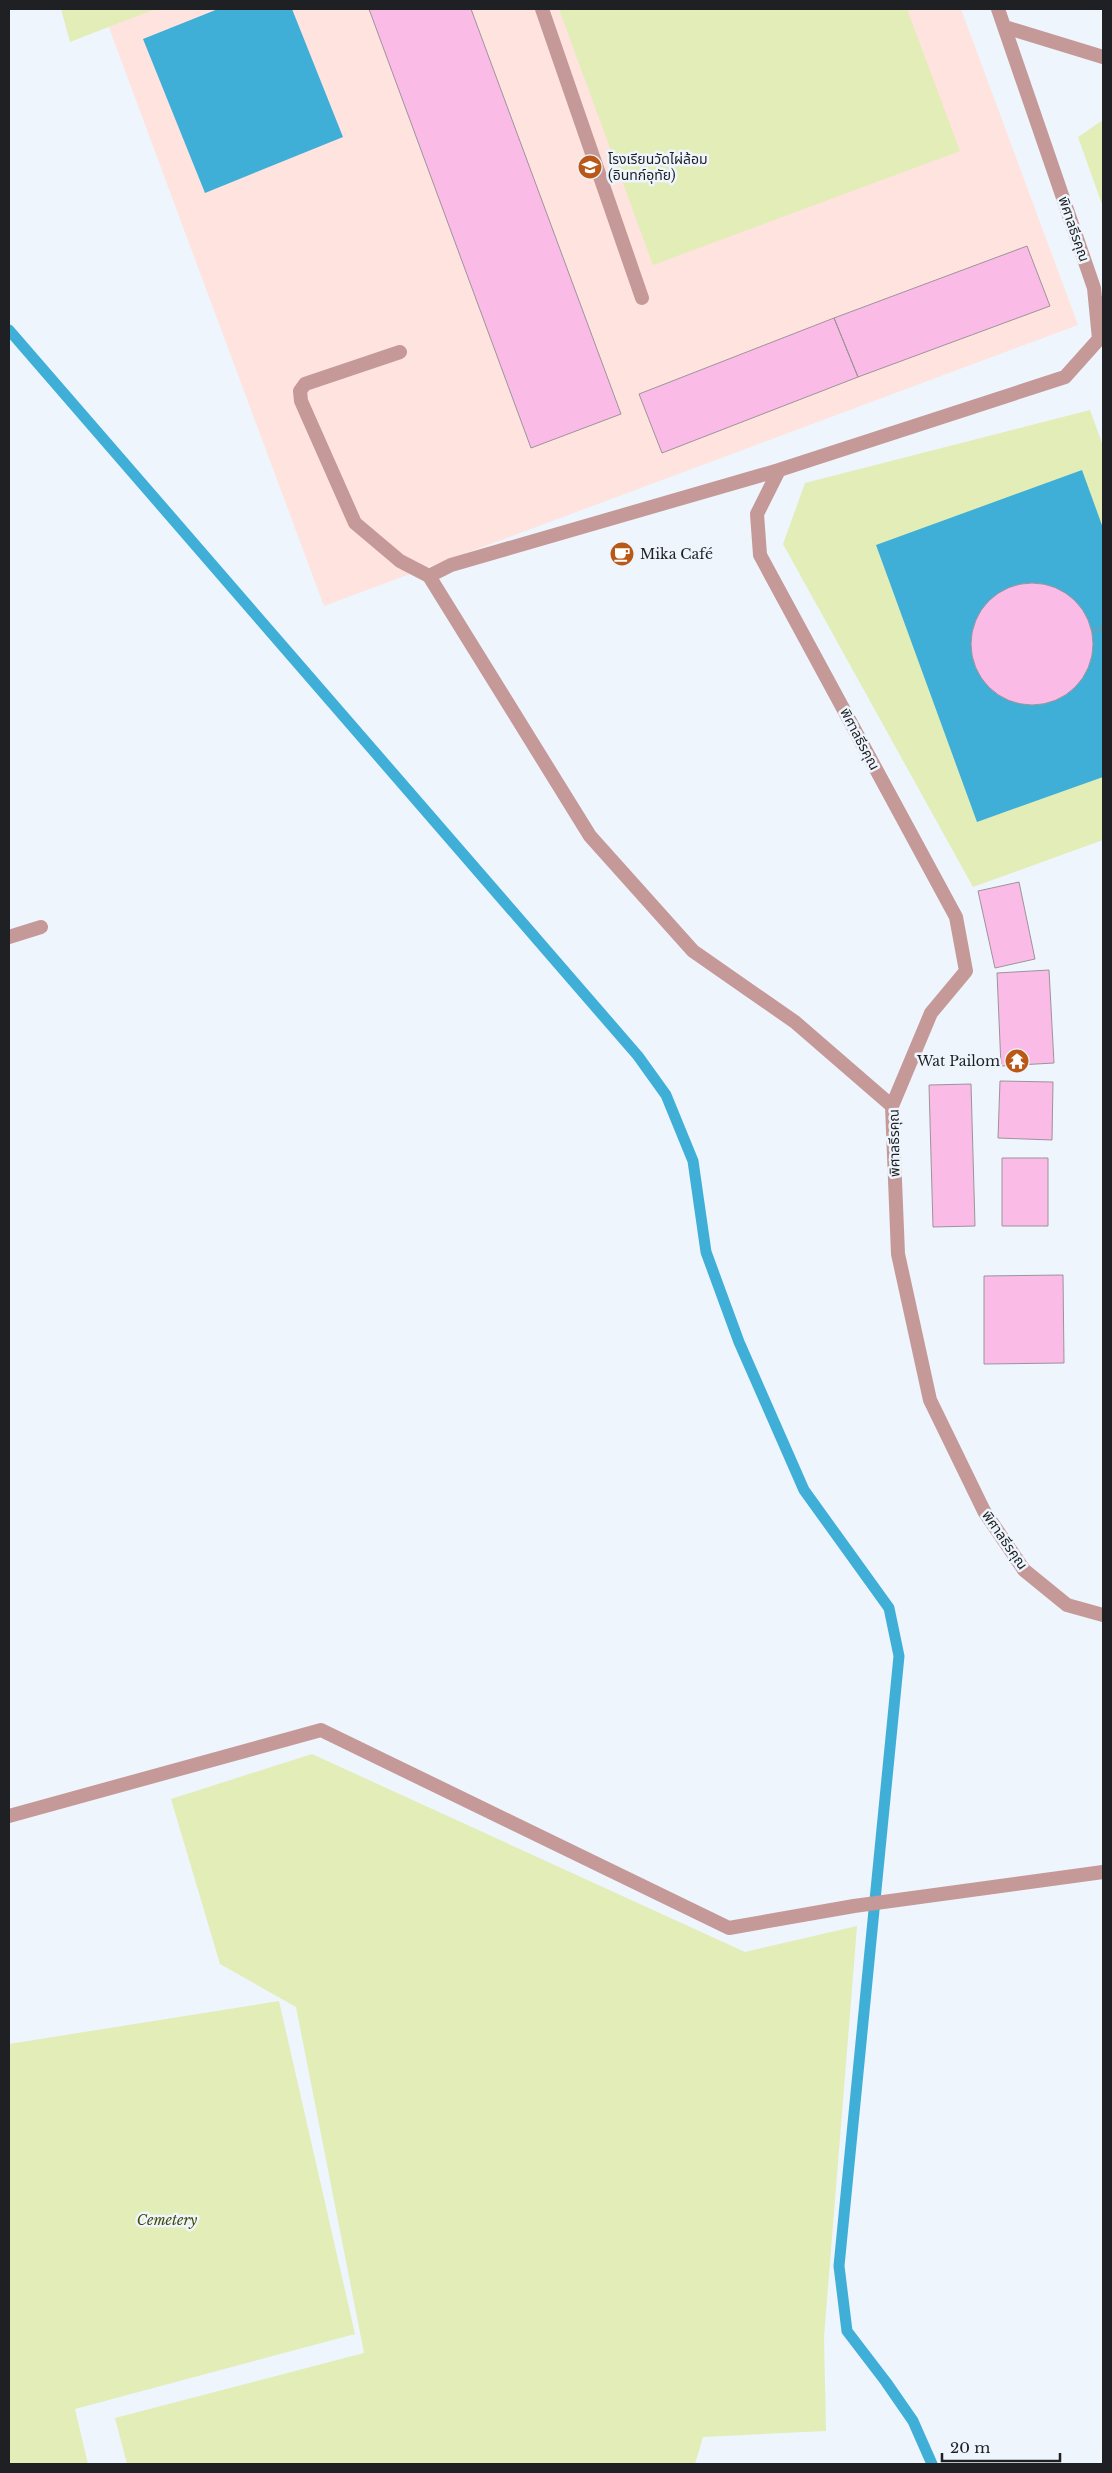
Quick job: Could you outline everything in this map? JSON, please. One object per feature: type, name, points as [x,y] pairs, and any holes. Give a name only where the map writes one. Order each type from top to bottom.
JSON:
[{"type":"street","points":[[542,9],[642,298]]},
{"type":"street","name":"พิศาลธีรคุณ","points":[[998,9],[1094,288],[1099,339],[1065,377],[779,470],[756,514],[760,555],[956,917],[966,970],[931,1013],[892,1106],[898,1254],[930,1400],[984,1511],[1024,1570],[1067,1605],[1103,1615]]},
{"type":"street","points":[[1005,27],[1103,58]]},
{"type":"street","points":[[400,352],[305,384],[300,391],[301,402],[355,523],[400,560],[429,576],[590,836],[694,951],[795,1022],[892,1106]]},
{"type":"street","points":[[429,576],[451,565],[779,470]]},
{"type":"street","points":[[9,936],[41,927]]},
{"type":"street","points":[[9,1816],[321,1730],[728,1928],[907,1898],[1103,1872]]},
{"type":"path","points":[[1092,631],[1103,627]]},
{"type":"shaded area","name":"โรงเรียนวัดไผ่ล้อม (อินทก์อุทัย)","points":[[102,9],[961,9],[1078,325],[324,606]]},
{"type":"green space","points":[[61,9],[155,9],[70,42]]},
{"type":"green space","points":[[559,9],[907,9],[960,151],[653,265]]},
{"type":"green space","points":[[1103,120],[1103,207],[1078,137]]},
{"type":"green space","points":[[1090,410],[1103,446],[1103,840],[973,887],[783,544],[805,483]]},
{"type":"green space","points":[[312,1754],[745,1952],[857,1926],[824,2337],[826,2431],[703,2437],[695,2464],[127,2464],[115,2418],[364,2353],[296,2007],[220,1964],[171,1799]]},
{"type":"green space","name":"Cemetery","points":[[279,2001],[355,2334],[75,2409],[88,2464],[9,2464],[9,2044]]},
{"type":"water","points":[[218,9],[292,9],[343,137],[205,193],[143,39]]},
{"type":"water","points":[[1082,470],[1103,528],[1103,777],[977,822],[876,545]]},
{"type":"building","points":[[369,9],[471,9],[621,414],[531,448]]},
{"type":"building","points":[[1027,246],[1050,306],[858,377],[834,318]]},
{"type":"building","points":[[834,318],[858,377],[662,453],[639,394]]},
{"type":"building","points":[[1032,583],[1055,587],[1075,601],[1089,621],[1093,644],[1089,667],[1075,687],[1055,701],[1032,705],[1009,701],[989,687],[975,667],[971,644],[975,621],[989,601],[1009,587]]},
{"type":"building","points":[[1019,882],[1035,959],[995,968],[978,891]]},
{"type":"building","points":[[1049,970],[1054,1063],[1001,1066],[997,973]]},
{"type":"building","points":[[1000,1081],[1053,1082],[1052,1140],[998,1138]]},
{"type":"building","points":[[971,1084],[975,1226],[933,1227],[929,1085]]},
{"type":"building","points":[[1002,1158],[1048,1158],[1048,1226],[1002,1226]]},
{"type":"building","points":[[1063,1275],[1064,1363],[984,1364],[984,1276]]},
{"type":"waterway","points":[[9,330],[638,1056],[666,1095],[693,1161],[706,1252],[739,1342],[804,1490],[889,1608],[899,1656],[839,2266],[847,2331],[913,2421],[932,2464]]},
{"type":"place","name":"โรงเรียนวัดไผ่ล้อม (อินทก์อุทัย)","points":[[590,167]]},
{"type":"place","name":"Mika Café","points":[[622,554]]},
{"type":"place","name":"Wat Pailom","points":[[1017,1061]]}]
